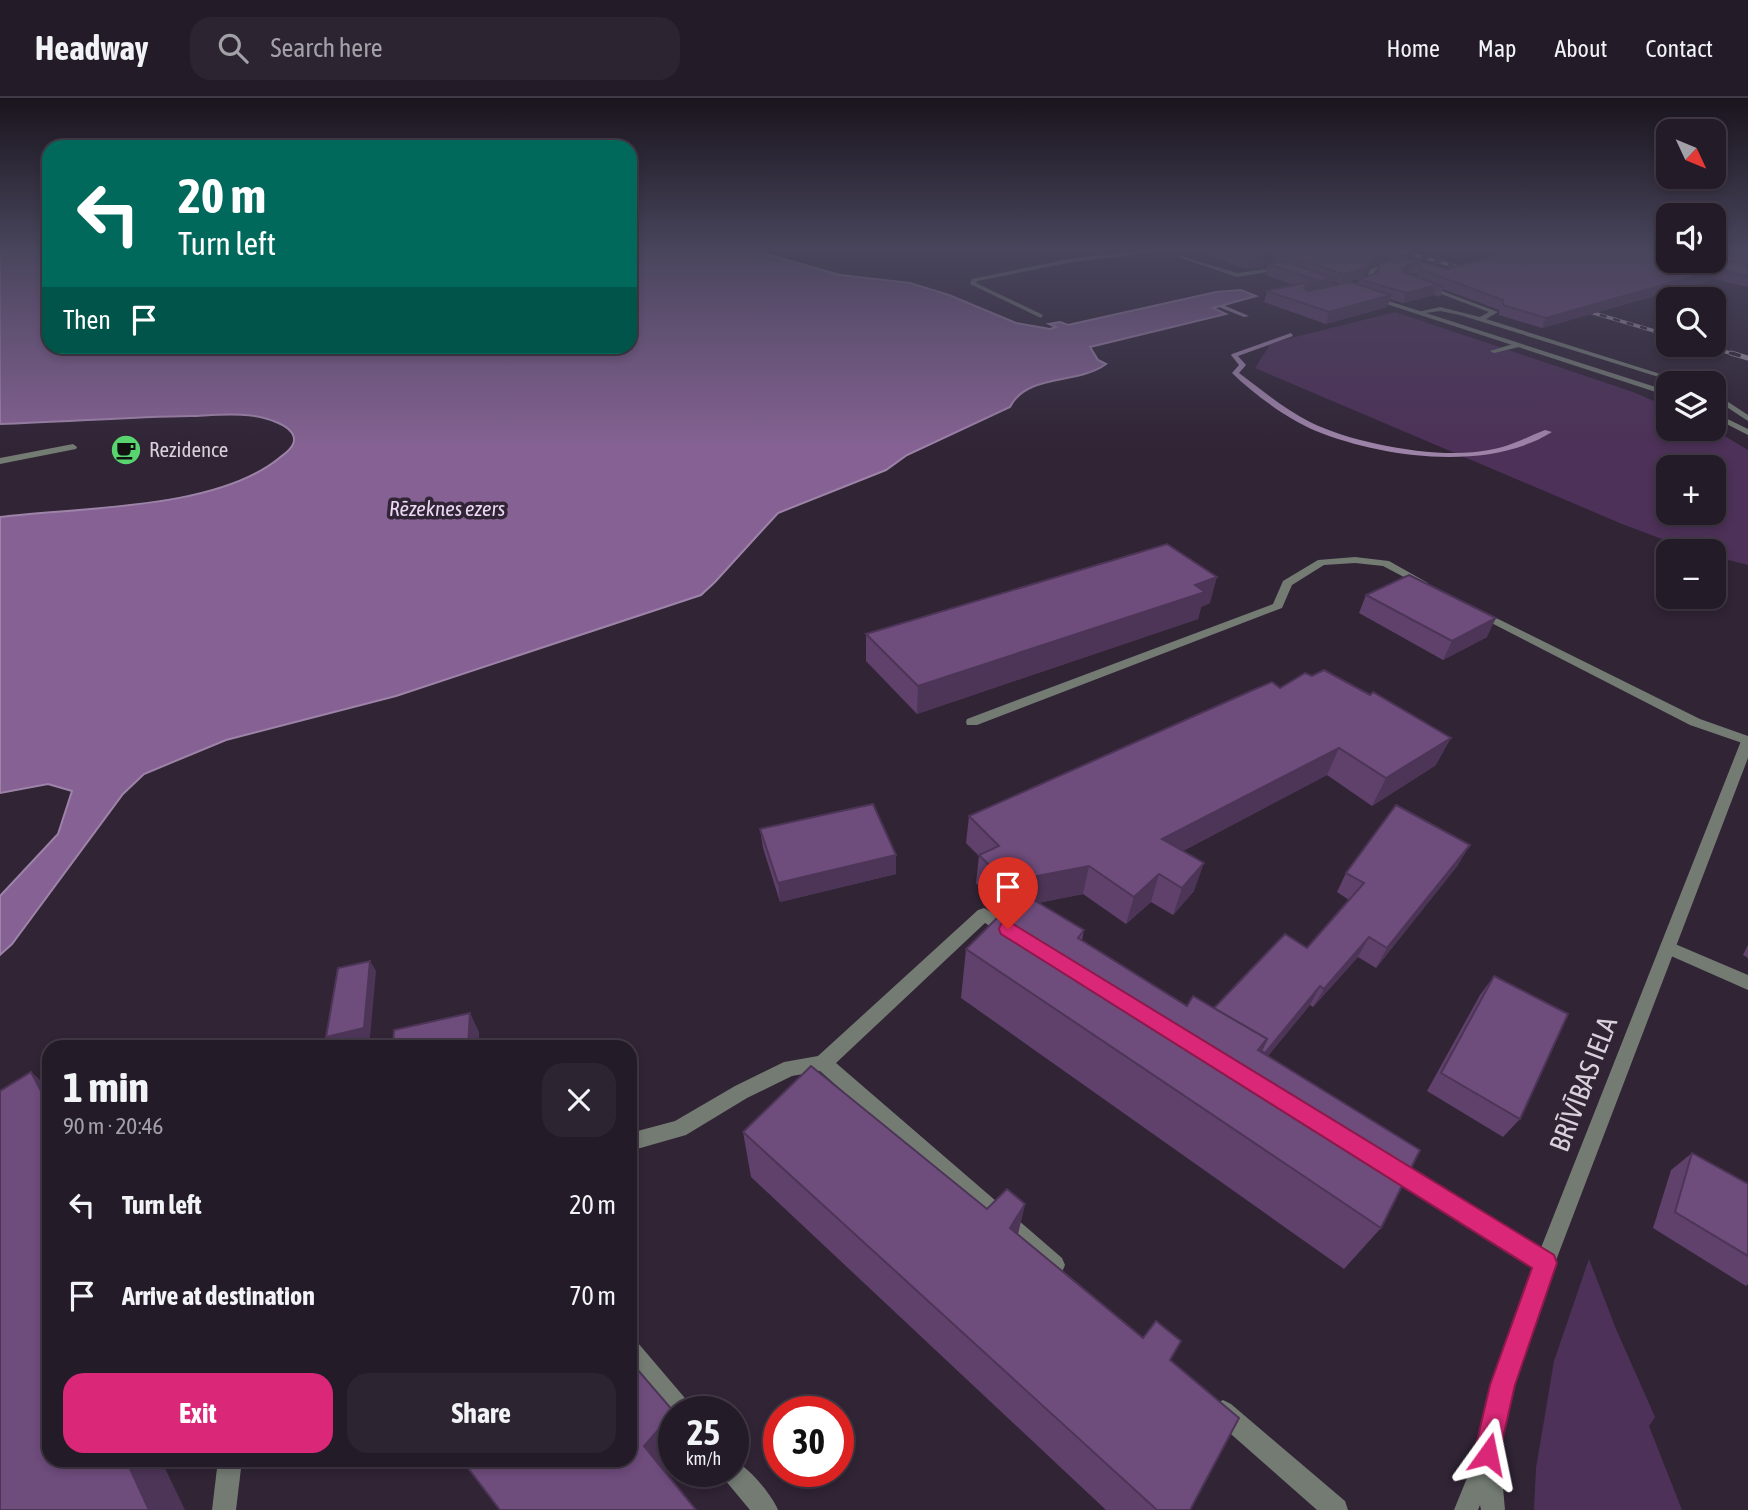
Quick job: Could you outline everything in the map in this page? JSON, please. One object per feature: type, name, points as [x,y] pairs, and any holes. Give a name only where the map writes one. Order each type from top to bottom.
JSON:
[{"type":"street","points":[[1426,315],[1656,390]]},
{"type":"street","points":[[1466,315],[1656,374]]},
{"type":"street","points":[[1480,318],[1488,315]]},
{"type":"street","points":[[1494,351],[1516,345]]},
{"type":"street","points":[[1726,403],[1748,419]]},
{"type":"street","points":[[1726,421],[1748,432]]},
{"type":"street","points":[[0,461],[73,447]]},
{"type":"street","points":[[972,722],[1278,606],[1287,583],[1322,562],[1385,562],[1434,589]]},
{"type":"street","points":[[1470,608],[1746,749]]},
{"type":"street","name":"BRĪVĪBAS IELA","points":[[1488,1454],[1503,1385],[1545,1263],[1746,749]]},
{"type":"street","points":[[637,1140],[678,1129],[741,1091],[790,1068],[823,1063],[984,914],[1031,943]]},
{"type":"street","points":[[1668,947],[1748,983]]},
{"type":"street","points":[[823,1063],[1065,1274]]},
{"type":"street","points":[[1375,1157],[1545,1263]]},
{"type":"street","points":[[637,1359],[668,1396]]},
{"type":"street","points":[[1213,1403],[1336,1510]]},
{"type":"street","points":[[1466,1510],[1488,1454]]},
{"type":"street","points":[[1488,1454],[1493,1510]]},
{"type":"street","points":[[224,1510],[229,1467]]},
{"type":"street","points":[[746,1487],[766,1510]]},
{"type":"shaded area","points":[[1383,315],[1404,315],[1656,402],[1656,441],[1726,441],[1726,437],[1748,450],[1748,565],[1726,559],[1726,539],[1662,539],[1255,368],[1271,343]]},
{"type":"shaded area","points":[[1589,1259],[1655,1417],[1649,1426],[1682,1510],[1534,1510],[1536,1468],[1554,1361]]},
{"type":"water","name":"Rēzeknes ezers","points":[[0,315],[42,315],[42,354],[637,354],[637,315],[997,315],[1016,323],[1050,329],[1056,327],[1049,324],[1060,322],[1068,325],[1113,315],[1222,315],[1090,347],[1098,360],[1106,364],[1082,375],[1028,389],[1018,396],[1010,407],[907,455],[886,470],[778,513],[701,595],[396,696],[226,740],[144,774],[123,794],[12,944],[0,955],[0,896],[58,834],[72,791],[48,784],[0,793],[0,517],[145,503],[219,488],[251,476],[278,459],[291,448],[294,436],[279,423],[245,415],[0,424]]},
{"type":"building","points":[[1536,315],[1557,315],[1546,318]]},
{"type":"building","points":[[1167,544],[1217,577],[1195,585],[1205,592],[918,686],[866,634]]},
{"type":"building","points":[[1409,575],[1496,618],[1452,641],[1366,595]]},
{"type":"building","points":[[1324,670],[1370,695],[1373,692],[1451,738],[1386,778],[1339,748],[1162,839],[1204,863],[1182,888],[1159,874],[1134,897],[1089,866],[1006,882],[979,855],[999,846],[969,816],[1272,682],[1280,688],[1305,673],[1312,676]]},
{"type":"building","points":[[873,804],[896,855],[778,883],[760,829]]},
{"type":"building","points":[[1396,805],[1470,845],[1387,948],[1369,937],[1324,989],[1320,986],[1265,1053],[1261,1051],[1267,1039],[1214,1008],[1285,934],[1307,948],[1364,883],[1346,873]]},
{"type":"building","points":[[1022,893],[1084,930],[1078,938],[1187,1006],[1193,996],[1267,1039],[1258,1050],[1420,1150],[1381,1228],[966,949]]},
{"type":"building","points":[[370,961],[364,1028],[326,1037],[338,968]]},
{"type":"building","points":[[1494,976],[1568,1014],[1520,1119],[1441,1073]]},
{"type":"building","points":[[470,1013],[468,1040],[393,1040],[394,1030]]},
{"type":"building","points":[[811,1066],[987,1209],[1007,1189],[1025,1204],[1010,1228],[1143,1338],[1156,1321],[1181,1341],[1170,1360],[1239,1418],[1190,1510],[1157,1510],[743,1132]]},
{"type":"building","points":[[31,1072],[42,1093],[42,1467],[129,1467],[149,1510],[0,1510],[0,1091]]},
{"type":"building","points":[[1692,1153],[1748,1184],[1748,1256],[1675,1212]]},
{"type":"building","points":[[637,1369],[660,1396],[658,1396],[658,1430],[644,1446],[658,1463],[658,1487],[677,1487],[696,1510],[500,1510],[467,1467],[637,1467]]},
{"type":"waterway","points":[[1291,335],[1234,355],[1243,365],[1235,373],[1286,411],[1319,429],[1379,446],[1449,455],[1488,453],[1548,432]]},
{"type":"railway","points":[[1600,315],[1656,331]]},
{"type":"railway","points":[[1726,352],[1737,355]]},
{"type":"railway","points":[[1731,353],[1748,358]]},
{"type":"place","name":"Rezidence","points":[[126,450]]},
{"type":"route","points":[[1008,929],[1545,1263],[1503,1385],[1488,1454]]}]
